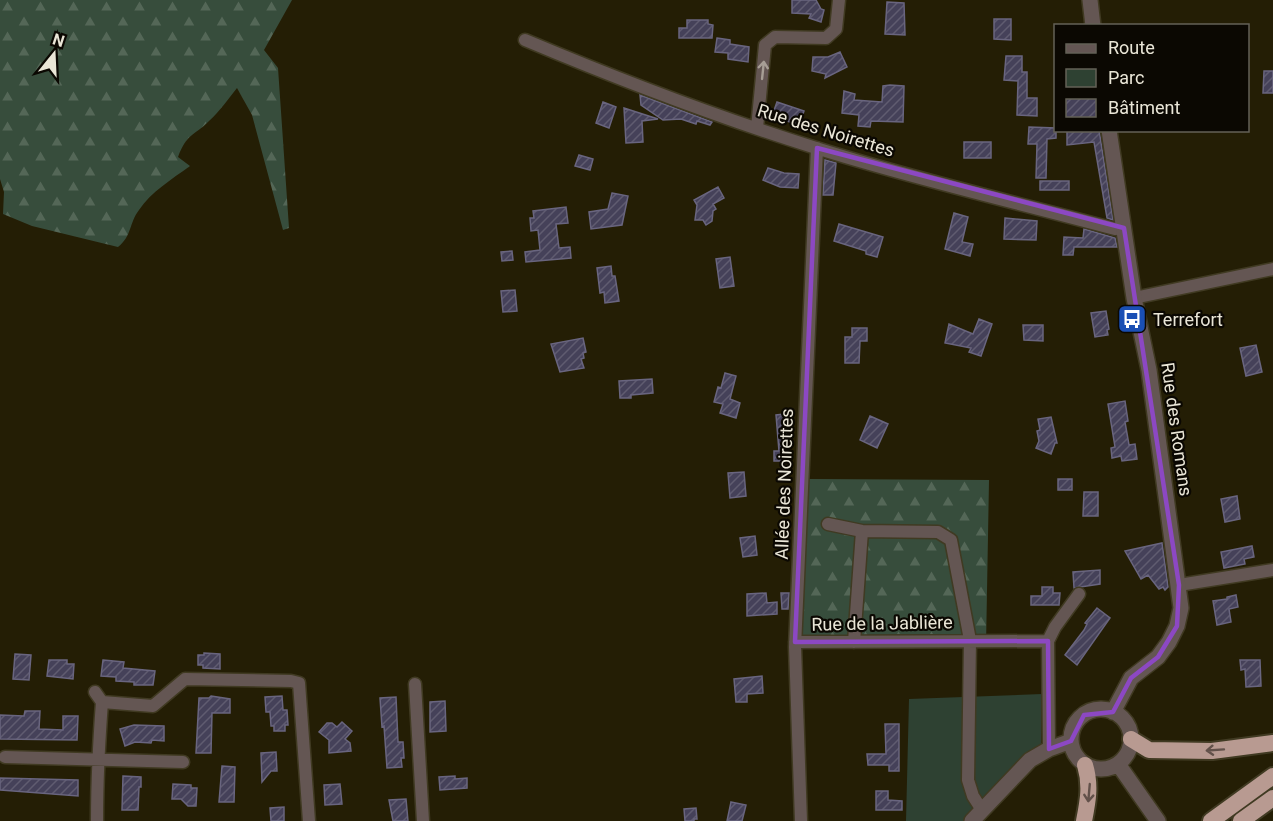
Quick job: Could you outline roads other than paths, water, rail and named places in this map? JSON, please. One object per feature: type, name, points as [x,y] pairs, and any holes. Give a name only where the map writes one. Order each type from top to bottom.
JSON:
[{"type":"highway","points":[[1131,740],[1149,750],[1212,751],[1273,743]]},
{"type":"highway","points":[[1084,821],[1090,779],[1085,765]]},
{"type":"highway","points":[[1211,821],[1273,776]]},
{"type":"highway","points":[[1241,821],[1273,798]]},
{"type":"street","points":[[757,128],[765,45],[775,37],[826,38],[836,29],[839,0]]},
{"type":"street","points":[[1090,0],[1093,24]]},
{"type":"street","name":"Rue des Noirettes","points":[[525,40],[646,89],[817,148],[1115,229],[1124,228]]},
{"type":"street","name":"Rue des Romans","points":[[1109,132],[1134,298],[1149,370],[1181,608],[1177,626],[1158,657],[1131,678],[1113,712]]},
{"type":"street","name":"Allée des Noirettes","points":[[801,821],[795,642],[817,148]]},
{"type":"street","points":[[1134,298],[1273,268]]},
{"type":"street","points":[[828,524],[862,531],[938,532],[951,540],[970,640],[968,780],[977,816]]},
{"type":"street","points":[[854,642],[862,531]]},
{"type":"street","points":[[1179,585],[1273,570]]},
{"type":"street","points":[[1049,749],[1048,641],[1055,627],[1079,594]]},
{"type":"street","name":"Rue de la Jablière","points":[[795,642],[1048,641]]},
{"type":"street","points":[[97,821],[98,758],[101,732],[98,697],[153,706],[185,679],[299,683],[309,821]]},
{"type":"street","points":[[415,684],[423,821]]},
{"type":"street","points":[[1103,710],[1113,712],[1126,723],[1131,740],[1129,749],[1118,764],[1102,769],[1085,765],[1078,759],[1071,741],[1072,731],[1084,715],[1103,710]]},
{"type":"street","points":[[977,816],[1030,760],[1049,749],[1071,741]]},
{"type":"street","points":[[5,757],[183,762]]},
{"type":"street","points":[[1118,764],[1158,820]]},
{"type":"place","name":"Terrefort","points":[[1132,319]]}]
